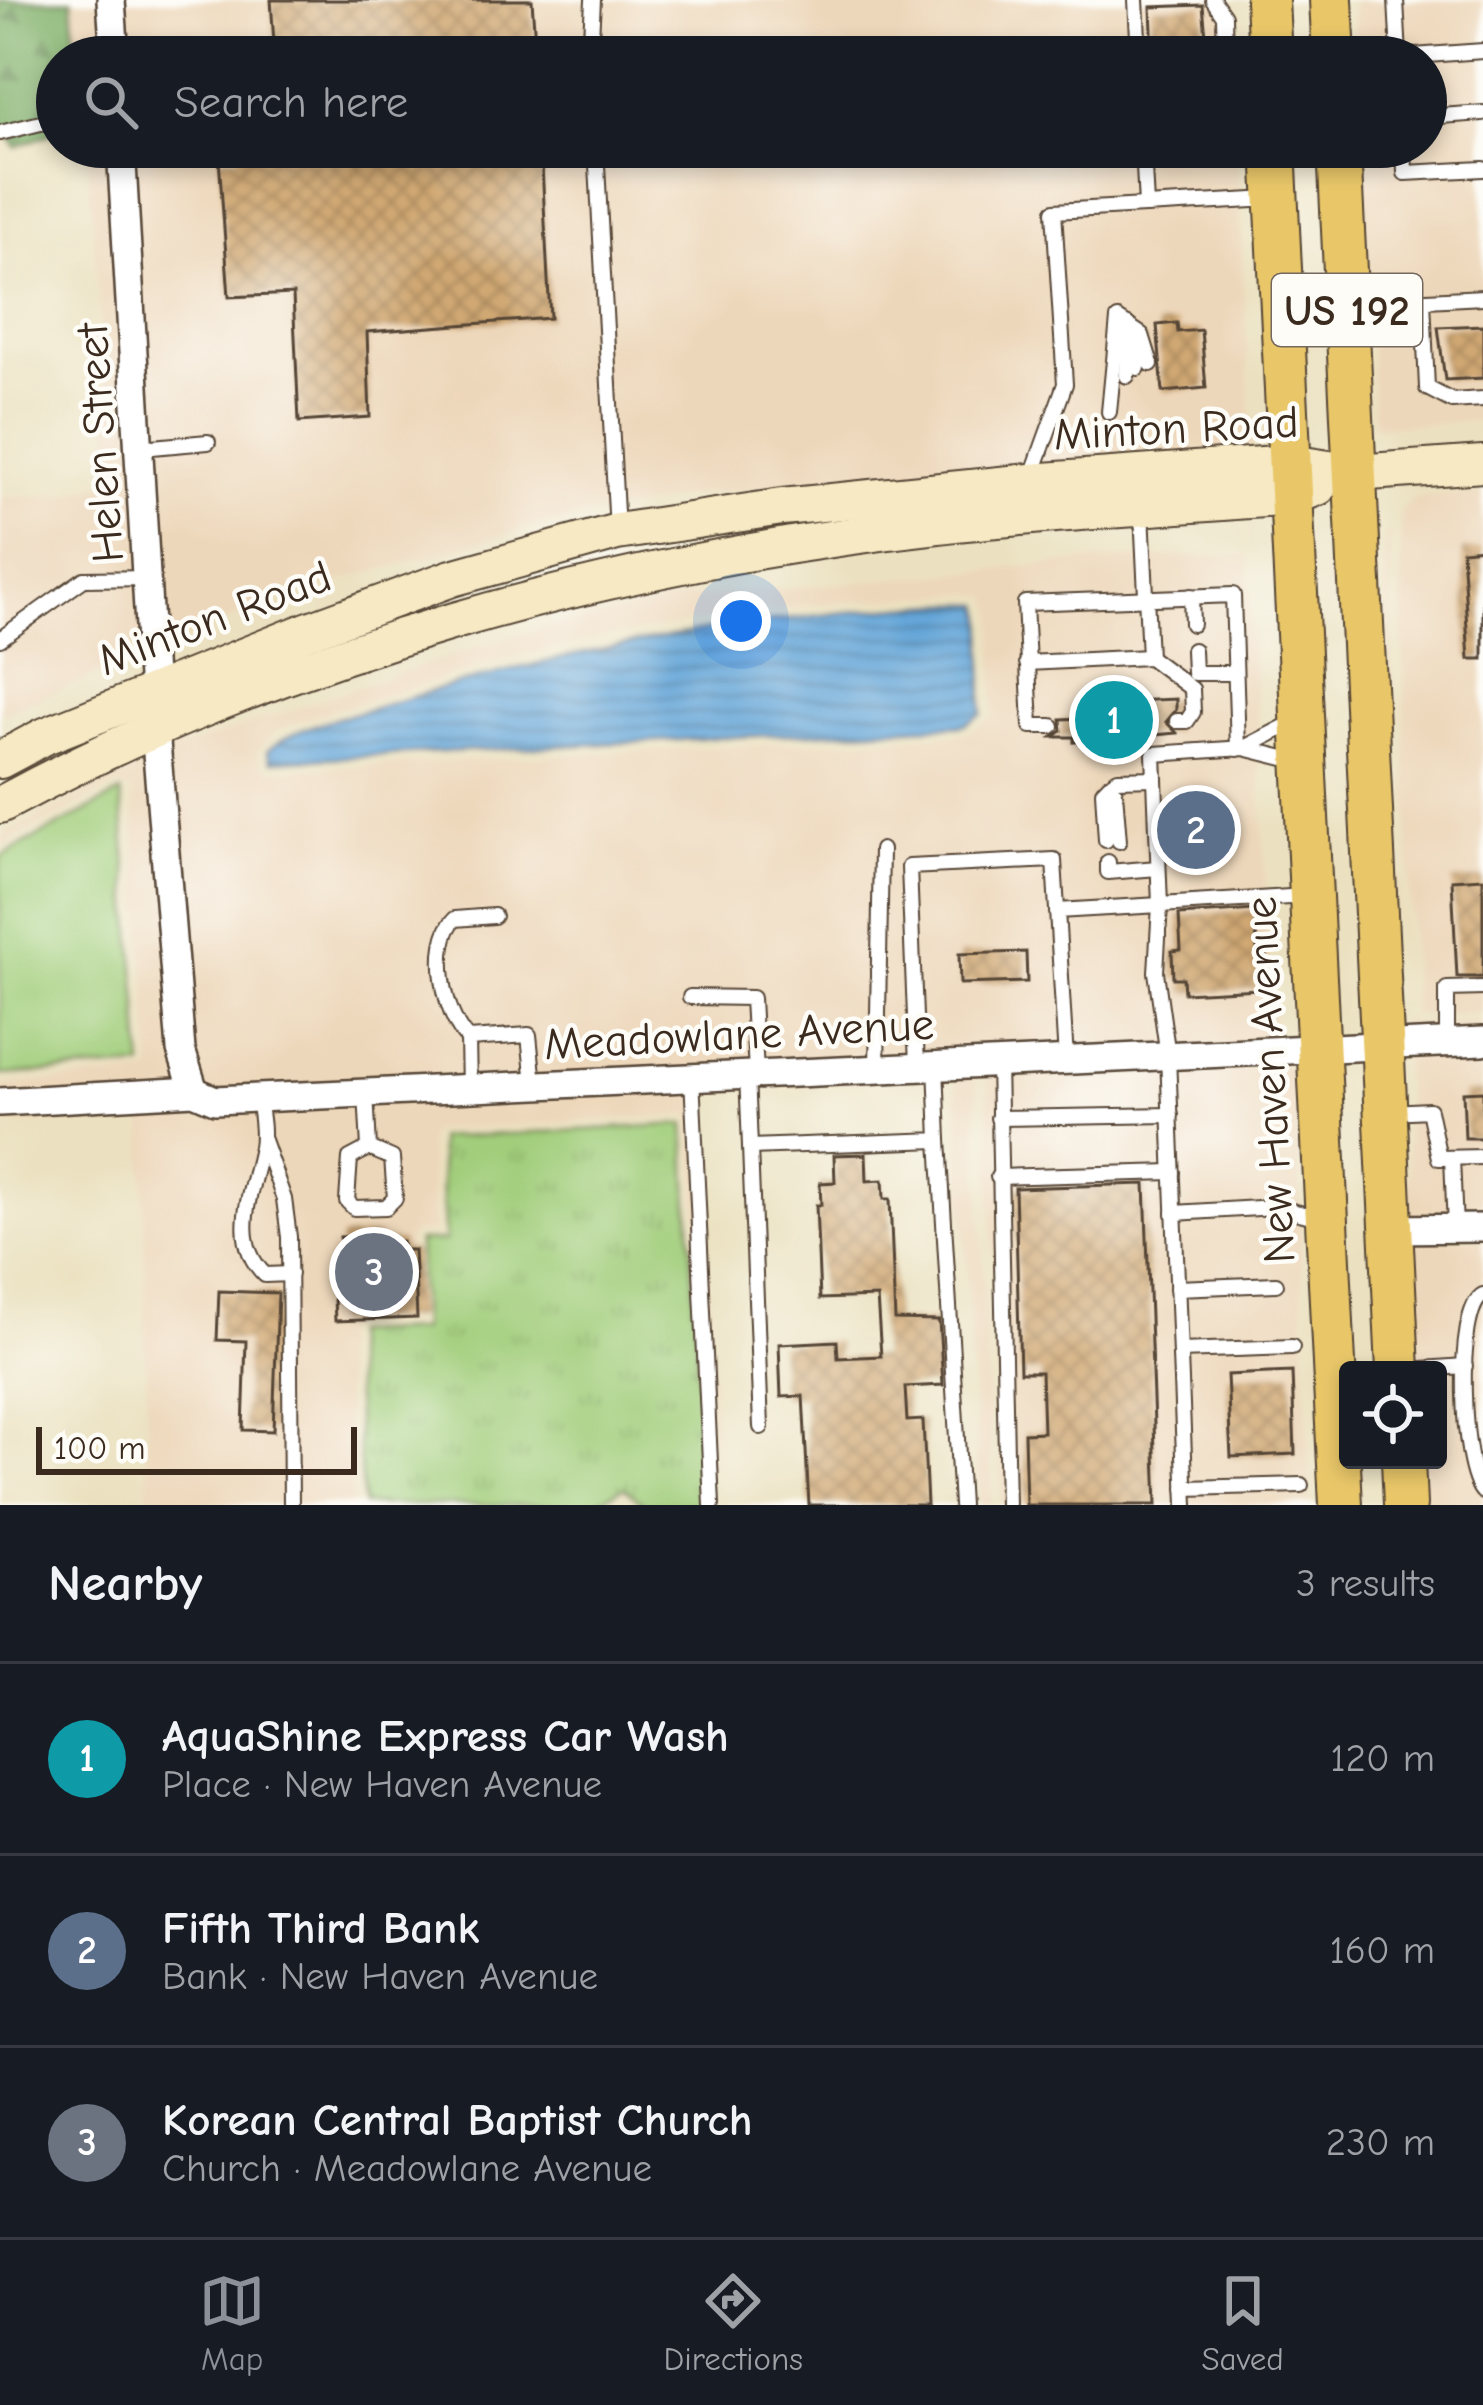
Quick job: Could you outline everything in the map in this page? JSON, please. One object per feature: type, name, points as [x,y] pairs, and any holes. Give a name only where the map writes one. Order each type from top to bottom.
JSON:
[{"type":"main road","points":[[1267,0],[1269,36]]},
{"type":"main road","points":[[1330,4],[1332,36]]},
{"type":"main road","name":"New Haven Avenue","points":[[1275,168],[1341,1505]]},
{"type":"main road","name":"US 192","points":[[1340,168],[1398,1361]]},
{"type":"main road","name":"Minton Road","points":[[0,805],[154,729],[340,659],[585,589],[717,561],[935,526],[1142,509],[1291,480],[1483,464]]},
{"type":"main road","name":"Minton Road","points":[[0,760],[45,736],[156,691],[452,578],[617,532],[782,507],[1030,482],[1291,480]]},
{"type":"main road","points":[[1338,1450],[1363,1505]]},
{"type":"main road","points":[[1403,1469],[1405,1505]]},
{"type":"street","points":[[111,0],[114,36]]},
{"type":"street","name":"Helen Street","points":[[122,168],[150,578],[154,729],[182,1050],[194,1091]]},
{"type":"street","name":"Meadowlane Avenue","points":[[0,1102],[194,1091],[215,1100],[1483,1041]]},
{"type":"street","points":[[1391,1229],[1469,1228]]},
{"type":"lane","points":[[591,36],[593,0]]},
{"type":"lane","points":[[1136,0],[1138,36]]},
{"type":"lane","points":[[1213,0],[1224,16],[1224,36]]},
{"type":"lane","points":[[1396,0],[1398,36]]},
{"type":"lane","points":[[1447,54],[1483,51]]},
{"type":"lane","points":[[1447,116],[1483,113]]},
{"type":"lane","points":[[0,133],[36,124]]},
{"type":"lane","points":[[597,168],[617,532]]},
{"type":"lane","points":[[1144,168],[1146,206]]},
{"type":"lane","points":[[1405,168],[1405,173],[1483,169]]},
{"type":"lane","points":[[1030,482],[1064,384],[1054,211],[1277,199]]},
{"type":"lane","points":[[1347,304],[1483,297]]},
{"type":"lane","points":[[1423,300],[1427,388],[1452,401],[1483,399]]},
{"type":"lane","points":[[1127,325],[1139,369],[1127,325]]},
{"type":"lane","points":[[1109,412],[1127,325]]},
{"type":"lane","points":[[141,448],[208,442]]},
{"type":"lane","points":[[1142,509],[1148,657]]},
{"type":"lane","points":[[0,639],[84,579],[150,578]]},
{"type":"lane","points":[[1191,596],[1192,624]]},
{"type":"lane","points":[[1052,726],[1031,726],[1024,603],[1232,596],[1241,748]]},
{"type":"lane","points":[[1193,650],[1194,673],[1235,673]]},
{"type":"lane","points":[[1027,663],[1148,657],[1192,688],[1193,712],[1187,721],[1177,721]]},
{"type":"lane","points":[[1241,748],[1303,718]]},
{"type":"lane","points":[[1186,1505],[1168,1056],[1156,972],[1160,905],[1154,754],[1241,748],[1304,763]]},
{"type":"lane","points":[[1112,841],[1103,791],[1118,779],[1155,778]]},
{"type":"lane","points":[[877,1068],[880,850]]},
{"type":"lane","points":[[961,1505],[939,1140],[926,1066],[909,867],[1054,860],[1066,1060]]},
{"type":"lane","points":[[1116,865],[1158,868]]},
{"type":"lane","points":[[1057,911],[1311,895]]},
{"type":"lane","points":[[469,1088],[468,1040],[446,1009],[445,931],[455,919],[494,916]]},
{"type":"lane","points":[[1447,1042],[1447,989],[1483,988]]},
{"type":"lane","points":[[690,997],[752,998],[750,1147],[761,1427]]},
{"type":"lane","points":[[468,1040],[529,1035],[535,1084]]},
{"type":"lane","points":[[998,1063],[1007,1505]]},
{"type":"lane","points":[[692,1076],[712,1505]]},
{"type":"lane","points":[[366,1093],[369,1148]]},
{"type":"lane","points":[[258,1098],[263,1141],[284,1199],[290,1274],[291,1505]]},
{"type":"lane","points":[[1385,1112],[1429,1110],[1436,1155],[1483,1157]]},
{"type":"lane","points":[[998,1118],[1171,1115]]},
{"type":"lane","points":[[750,1147],[939,1140]]},
{"type":"lane","points":[[263,1141],[244,1233],[248,1258],[265,1275],[290,1274]]},
{"type":"lane","points":[[369,1148],[392,1158],[395,1198],[386,1207],[354,1208],[347,1201],[346,1169],[350,1158],[369,1148]]},
{"type":"lane","points":[[1452,1158],[1469,1228]]},
{"type":"lane","points":[[998,1177],[1173,1172]]},
{"type":"lane","points":[[1174,1213],[1276,1207],[1327,1220]]},
{"type":"lane","points":[[1177,1288],[1276,1284]]},
{"type":"lane","points":[[1483,1294],[1469,1310],[1465,1366],[1469,1470],[1483,1492]]},
{"type":"lane","points":[[1180,1352],[1292,1347]]},
{"type":"lane","points":[[1447,1367],[1465,1366]]},
{"type":"lane","points":[[1185,1488],[1300,1485]]},
{"type":"shaded area","points":[[72,0],[1230,0],[1232,36],[75,36]]},
{"type":"shaded area","points":[[1353,0],[1483,0],[1483,421],[1374,427],[1361,168],[1447,168],[1447,36],[1354,36]]},
{"type":"shaded area","points":[[89,168],[1238,168],[1252,447],[704,493],[524,529],[290,595],[0,714],[0,497],[70,495],[112,481]]},
{"type":"shaded area","points":[[1483,493],[1483,1013],[1413,1014],[1400,512],[1416,497]]},
{"type":"shaded area","points":[[1389,530],[1403,1017],[1413,1024],[1483,1023],[1483,1030],[1403,1033],[1384,536]]},
{"type":"shaded area","points":[[1248,556],[1275,1056],[976,1077],[992,1505],[980,1505],[956,1077],[702,1091],[717,1505],[691,1116],[684,1115],[432,1130],[428,1139],[434,1232],[415,1232],[408,1239],[410,1321],[350,1324],[340,1331],[352,1505],[148,1505],[143,1122],[0,1124],[0,1085],[152,1073],[132,792],[116,785],[0,846],[0,836],[171,751],[519,633],[682,598],[1121,558]],"holes":[[[972,593],[990,597],[995,615],[993,717],[966,734],[272,771],[261,765],[257,752],[276,731],[302,720],[508,659],[626,633],[807,605]]]},
{"type":"shaded area","points":[[1483,1052],[1483,1217],[1410,1218],[1404,1055]]},
{"type":"shaded area","points":[[1295,1065],[1310,1505],[1002,1505],[987,1076]]},
{"type":"shaded area","points":[[1483,1239],[1483,1505],[1423,1505],[1421,1469],[1447,1469],[1447,1361],[1417,1361],[1411,1240]]},
{"type":"green space","points":[[0,0],[72,0],[75,36],[36,36],[36,139],[16,147],[0,126]]},
{"type":"green space","points":[[121,793],[143,1067],[0,1075],[0,857]]},
{"type":"green space","points":[[685,1124],[704,1505],[645,1505],[624,1487],[590,1505],[363,1505],[350,1333],[421,1330],[418,1241],[445,1241],[438,1138]]},
{"type":"water","points":[[942,604],[982,604],[985,617],[982,714],[963,725],[271,761],[267,751],[323,722],[522,667],[731,627]]},
{"type":"building","points":[[271,0],[532,0],[535,36],[274,36]]},
{"type":"building","points":[[1203,5],[1206,36],[1152,36],[1151,7]]},
{"type":"building","points":[[220,168],[542,168],[550,318],[367,332],[370,417],[299,422],[293,294],[229,297]]},
{"type":"building","points":[[1177,323],[1178,332],[1201,330],[1206,388],[1163,392],[1157,325]]},
{"type":"building","points":[[1483,325],[1483,378],[1445,380],[1438,327]]},
{"type":"building","points":[[1483,548],[1483,659],[1469,659],[1462,550]]},
{"type":"building","points":[[1176,699],[1176,710],[1166,722],[1177,733],[1074,742],[1074,737],[1053,737],[1062,731],[1061,719],[1110,717],[1109,702]]},
{"type":"building","points":[[1483,878],[1483,977],[1457,977],[1452,880]]},
{"type":"building","points":[[1255,910],[1257,948],[1266,947],[1267,974],[1257,975],[1258,989],[1184,993],[1183,978],[1173,978],[1172,951],[1181,950],[1179,915]]},
{"type":"building","points":[[1026,952],[1027,982],[960,984],[959,954]]},
{"type":"building","points":[[1483,1091],[1483,1138],[1465,1138],[1463,1092]]},
{"type":"building","points":[[866,1154],[867,1181],[883,1180],[884,1199],[890,1199],[895,1320],[939,1321],[943,1385],[905,1387],[907,1421],[923,1420],[927,1505],[809,1505],[803,1396],[781,1397],[779,1344],[837,1341],[838,1358],[881,1356],[877,1297],[820,1299],[816,1205],[821,1205],[820,1183],[835,1182],[834,1155]]},
{"type":"building","points":[[1145,1184],[1157,1505],[1026,1505],[1024,1433],[1043,1432],[1041,1372],[1020,1372],[1015,1188]]},
{"type":"building","points":[[379,1235],[379,1242],[402,1241],[403,1250],[414,1250],[417,1318],[335,1321],[332,1253],[340,1253],[340,1237]]},
{"type":"building","points":[[219,1291],[278,1293],[273,1431],[243,1430],[246,1341],[217,1340]]},
{"type":"building","points":[[1292,1372],[1295,1454],[1231,1457],[1227,1375]]},
{"type":"place","name":"AquaShine Express Car Wash","points":[[1114,720]]},
{"type":"place","name":"Fifth Third Bank","points":[[1196,830]]},
{"type":"place","name":"Korean Central Baptist Church","points":[[374,1272]]}]
